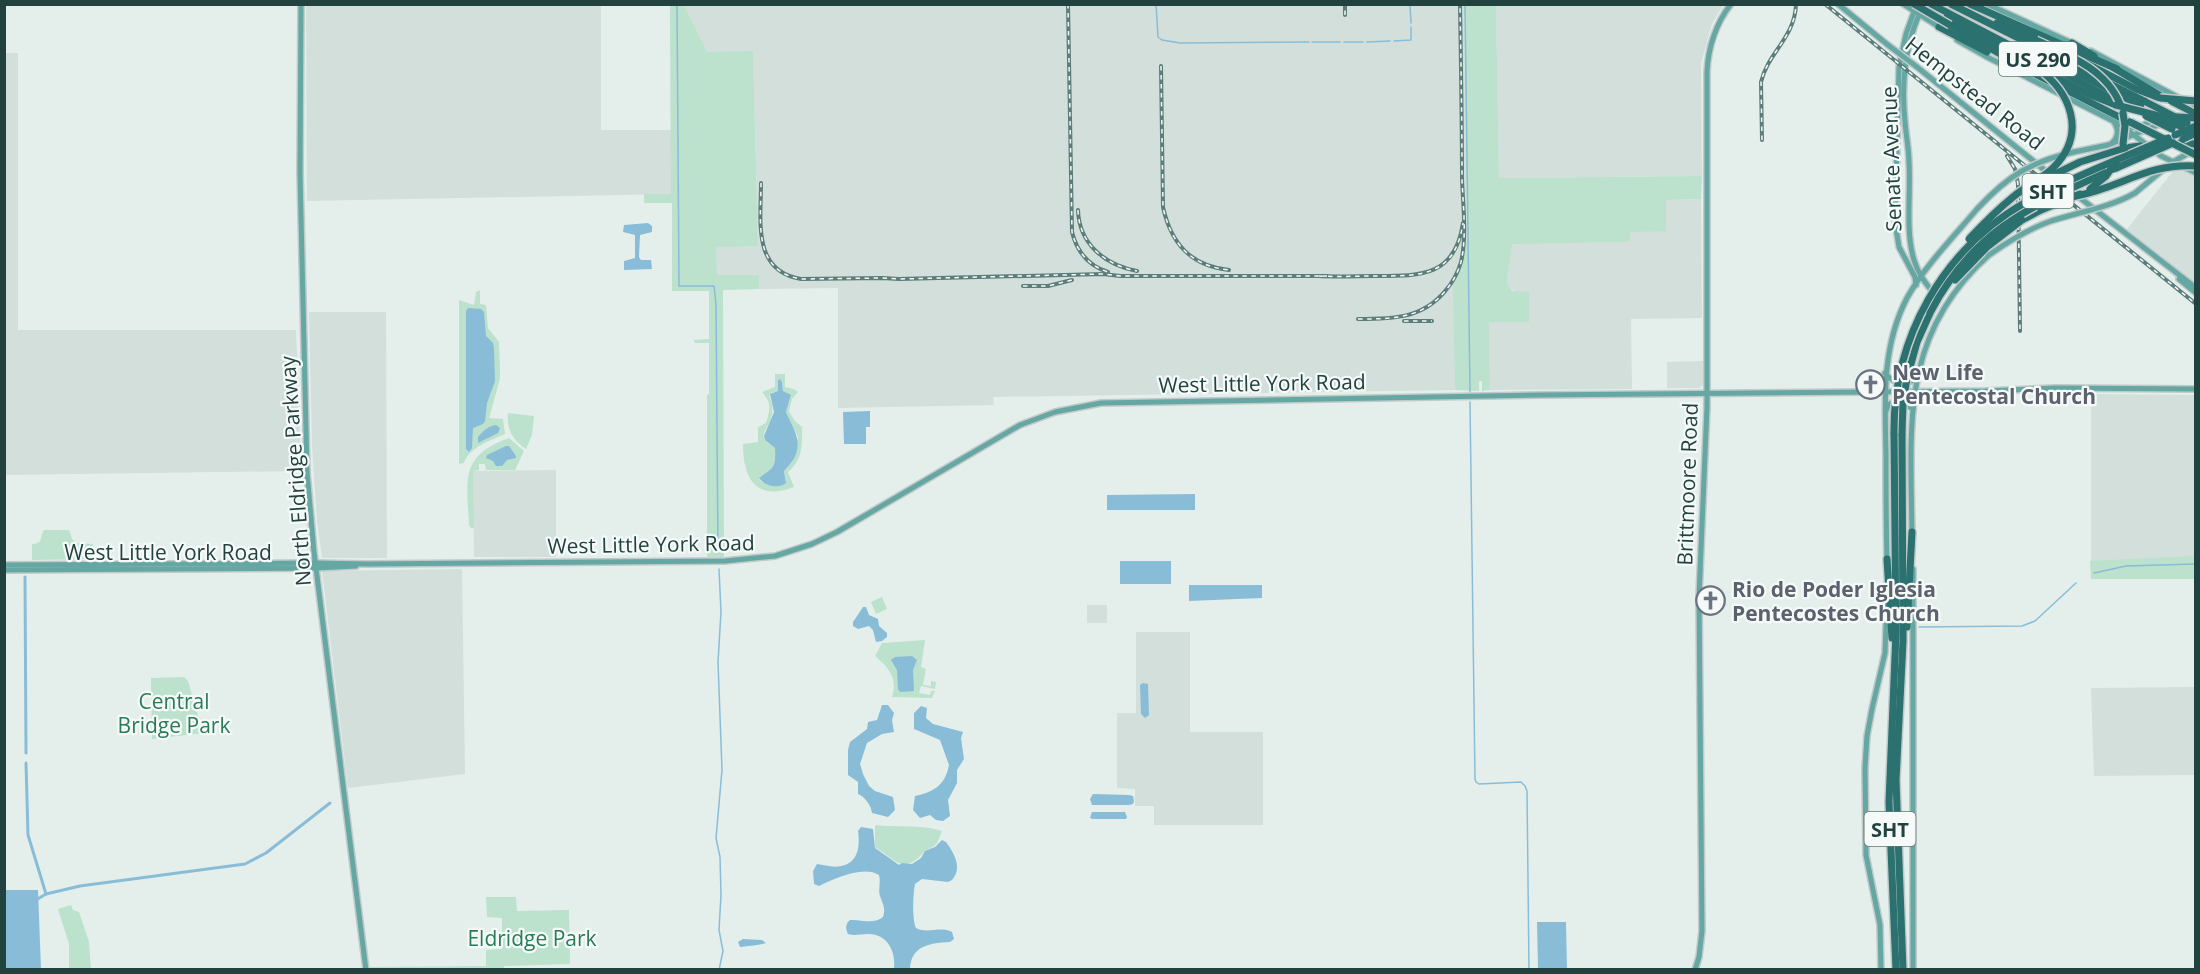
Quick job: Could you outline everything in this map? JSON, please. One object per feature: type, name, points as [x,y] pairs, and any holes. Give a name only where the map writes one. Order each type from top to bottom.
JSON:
[{"type":"highway","points":[[1930,4],[1940,7],[1983,38],[2036,71],[2196,156]]},
{"type":"highway","name":"US 290","points":[[1951,4],[2141,106],[2196,143]]},
{"type":"highway","points":[[1973,5],[2117,69]]},
{"type":"highway","name":"US 290","points":[[1940,7],[2141,106],[2196,127]]},
{"type":"highway","points":[[1916,8],[2053,80],[2065,96],[2071,115],[2072,126],[2068,144],[2056,165],[2013,196],[1963,246],[1949,267]]},
{"type":"highway","points":[[1975,17],[1984,17],[2071,57],[2093,69],[2109,84],[2120,104],[2125,126],[2122,148],[2112,169],[2096,185],[2076,196]]},
{"type":"highway","points":[[1933,23],[2022,70],[2036,71],[2116,105],[2159,116],[2196,116]]},
{"type":"highway","points":[[2072,43],[2196,116]]},
{"type":"highway","points":[[2071,57],[2078,58],[2150,95],[2163,99],[2196,101]]},
{"type":"highway","points":[[2141,106],[2196,134]]},
{"type":"highway","name":"SHT","points":[[1901,968],[1896,780],[1903,641],[1897,387],[1905,352],[1922,310],[1949,267],[1980,235],[2025,203],[2196,127]]},
{"type":"highway","name":"SHT","points":[[1901,968],[1889,802],[1896,633],[1898,434],[1907,377],[1917,342],[1941,293],[1963,264],[1984,241],[2013,218],[2044,200],[2196,134]]},
{"type":"highway","points":[[1977,231],[2030,188],[2080,162],[2138,146],[2196,143]]},
{"type":"highway","points":[[1930,313],[1935,310],[1968,266],[2004,232],[2035,213],[2146,171],[2174,165],[2192,168]]},
{"type":"highway","points":[[1903,641],[1906,635],[1912,531]]},
{"type":"highway","points":[[1887,559],[1891,616],[1892,708]]},
{"type":"highway","name":"SHT","points":[[1899,729],[1901,968]]},
{"type":"main road","name":"North Eldridge Parkway","points":[[301,4],[299,129],[302,336],[306,387],[307,472],[315,566],[366,969]]},
{"type":"main road","name":"Brittmoore Road","points":[[1695,969],[1700,957],[1702,931],[1699,597],[1707,394],[1707,63],[1720,19],[1731,4]]},
{"type":"main road","name":"Hempstead Road","points":[[1838,4],[2196,293]]},
{"type":"main road","points":[[1903,4],[1916,8],[1933,23],[1989,58],[2121,125],[2154,152],[2172,162],[2192,168],[2196,173]]},
{"type":"main road","name":"Senate Avenue","points":[[1916,285],[1896,237],[1895,181],[1900,59],[1916,8],[1924,4]]},
{"type":"main road","points":[[1930,4],[1928,17],[1933,23]]},
{"type":"main road","points":[[1987,4],[2125,68],[2196,107]]},
{"type":"main road","name":"Senate Avenue","points":[[1916,8],[1904,72],[1904,115],[1910,187],[1910,240],[1913,257],[1921,278],[1944,306]]},
{"type":"main road","points":[[1914,25],[1922,20],[1933,23]]},
{"type":"main road","points":[[2121,125],[2138,128],[2177,109],[2179,102],[2176,96]]},
{"type":"main road","points":[[1881,969],[1880,925],[1866,855],[1865,768],[1872,709],[1885,653],[1887,559],[1884,392],[1887,356],[1898,321],[1908,296],[1933,262],[1978,208],[2000,186],[2024,168],[2056,156],[2108,145],[2136,135],[2196,107]]},
{"type":"main road","points":[[2108,145],[2116,139],[2118,133],[2113,121]]},
{"type":"main road","points":[[1914,969],[1911,428],[1916,380],[1931,331],[1944,306],[1964,279],[1989,255],[2012,239],[2038,226],[2108,205],[2135,193],[2172,162],[2196,149]]},
{"type":"main road","points":[[2196,156],[2190,162],[2196,173]]},
{"type":"main road","points":[[2159,173],[2174,168],[2192,168]]},
{"type":"main road","points":[[1895,181],[1903,181],[1910,187]]},
{"type":"main road","points":[[1913,257],[1920,266],[1933,262]]},
{"type":"main road","name":"Hempstead Road","points":[[2176,275],[2196,288]]},
{"type":"main road","points":[[1885,373],[1894,381],[1916,380]]},
{"type":"main road","name":"West Little York Road","points":[[4,565],[24,567],[315,566],[724,561],[775,556],[830,536],[1020,425],[1055,412],[1092,404],[2055,388],[2196,389]]},
{"type":"main road","points":[[1885,413],[1888,405],[1894,402],[1902,402],[1913,409]]},
{"type":"main road","name":"West Little York Road","points":[[4,570],[24,567]]},
{"type":"shaded area","points":[[306,5],[601,5],[601,130],[671,130],[671,194],[307,201]]},
{"type":"shaded area","points":[[684,5],[1464,5],[1467,244],[1465,244],[1454,284],[1455,390],[993,397],[994,405],[838,408],[838,288],[759,289],[758,275],[717,275],[716,246],[758,245],[753,52],[707,52]]},
{"type":"shaded area","points":[[1496,5],[1723,5],[1712,24],[1701,63],[1702,176],[1499,178]]},
{"type":"shaded area","points":[[5,53],[18,53],[18,330],[296,330],[301,471],[5,475]]},
{"type":"shaded area","points":[[2174,170],[2182,170],[2195,176],[2195,283],[2127,229]]},
{"type":"shaded area","points":[[1701,199],[1702,318],[1631,319],[1632,389],[1490,390],[1489,322],[1529,322],[1516,292],[1507,284],[1512,243],[1628,242],[1630,232],[1666,200]]},
{"type":"shaded area","points":[[309,312],[386,312],[387,558],[322,558],[312,446]]},
{"type":"shaded area","points":[[1703,361],[1703,385],[1699,388],[1667,388],[1667,362]]},
{"type":"shaded area","points":[[2091,394],[2195,395],[2195,579],[2091,579]]},
{"type":"shaded area","points":[[556,470],[556,557],[474,557],[473,471]]},
{"type":"shaded area","points":[[462,569],[465,774],[348,788],[322,571]]},
{"type":"shaded area","points":[[1087,605],[1107,605],[1107,623],[1087,623]]},
{"type":"shaded area","points":[[1136,632],[1190,632],[1190,732],[1263,732],[1263,825],[1154,825],[1154,806],[1135,806],[1135,789],[1117,788],[1117,713],[1136,713]]},
{"type":"shaded area","points":[[2195,687],[2195,775],[2094,776],[2091,688]]},
{"type":"green space","points":[[670,5],[684,5],[707,52],[753,51],[758,246],[716,247],[717,275],[759,275],[759,289],[723,290],[724,557],[707,557],[709,343],[695,343],[694,340],[709,339],[709,291],[672,291],[672,203],[644,203],[644,194],[671,194]]},
{"type":"green space","points":[[1464,5],[1496,5],[1499,178],[1702,176],[1701,199],[1666,200],[1666,231],[1630,232],[1628,242],[1512,244],[1507,284],[1512,291],[1529,292],[1529,322],[1489,322],[1490,390],[1482,391],[1482,381],[1479,381],[1479,391],[1455,390],[1453,284],[1467,243]]},
{"type":"green space","points":[[480,290],[480,304],[486,305],[488,328],[499,342],[500,379],[489,418],[503,419],[505,434],[475,449],[464,463],[459,464],[459,300],[474,305],[476,292]]},
{"type":"green space","points":[[775,374],[785,374],[785,387],[798,392],[792,399],[789,411],[802,427],[801,452],[797,462],[788,472],[794,487],[781,491],[761,489],[754,484],[746,467],[743,444],[758,442],[758,427],[766,423],[769,410],[769,403],[762,392],[775,387]],"holes":[[[778,380],[782,382],[783,391],[791,396],[786,412],[798,437],[792,462],[784,471],[786,481],[780,485],[774,485],[759,479],[774,464],[775,448],[766,441],[764,435],[772,411],[769,396],[778,391]]]},
{"type":"green space","points":[[508,413],[534,416],[532,435],[526,449],[511,434]]},
{"type":"green space","points":[[509,438],[524,451],[515,470],[486,470],[485,464],[479,464],[479,470],[473,471],[474,528],[471,528],[467,495],[470,471],[481,453]]},
{"type":"green space","points":[[44,530],[69,530],[76,543],[93,544],[93,559],[32,560],[32,544],[40,541]]},
{"type":"green space","points":[[2195,556],[2195,579],[2091,579],[2090,561]]},
{"type":"green space","points":[[882,597],[887,609],[876,614],[871,602]]},
{"type":"green space","points":[[925,640],[921,667],[926,669],[923,685],[931,686],[931,681],[936,682],[935,689],[921,686],[919,693],[930,695],[931,691],[935,691],[932,698],[892,697],[894,684],[891,674],[875,656],[882,643]]},
{"type":"green space","name":"Central Bridge Park","points":[[184,677],[188,681],[203,733],[152,739],[151,678]]},
{"type":"green space","points":[[875,825],[942,831],[935,845],[911,863],[905,864],[895,861],[875,847]]},
{"type":"green space","name":"Eldridge Park","points":[[486,897],[516,897],[517,911],[569,910],[570,964],[504,966],[504,970],[370,970],[370,967],[486,966],[486,950],[502,949],[502,918],[487,917]]},
{"type":"green space","points":[[71,905],[73,910],[79,912],[89,942],[91,969],[69,969],[69,944],[58,909]]},
{"type":"water","points":[[648,223],[652,226],[652,232],[640,235],[639,257],[641,260],[651,260],[652,269],[624,270],[624,261],[635,258],[635,235],[623,232],[624,225]]},
{"type":"water","points":[[468,308],[481,309],[484,312],[486,336],[493,343],[494,348],[495,381],[487,403],[485,421],[473,428],[472,448],[469,452],[466,449],[466,311]]},
{"type":"water","points":[[780,379],[783,391],[791,395],[786,412],[796,435],[798,447],[793,460],[784,471],[786,483],[772,486],[759,478],[770,469],[775,460],[775,448],[765,440],[764,436],[774,412],[770,394],[778,391],[778,380]]},
{"type":"water","points":[[870,411],[870,427],[866,427],[866,444],[844,444],[843,412]]},
{"type":"water","points":[[496,425],[500,428],[498,433],[478,443],[478,437],[482,433]]},
{"type":"water","points":[[509,446],[516,458],[507,460],[502,466],[496,466],[493,461],[486,458],[487,455]]},
{"type":"water","points":[[1195,494],[1195,510],[1107,510],[1107,495]]},
{"type":"water","points":[[1120,561],[1171,561],[1171,584],[1120,584]]},
{"type":"water","points":[[1189,585],[1262,585],[1262,598],[1189,601]]},
{"type":"water","points":[[863,607],[866,607],[869,615],[878,619],[879,626],[887,633],[887,637],[882,641],[876,642],[873,630],[869,626],[858,629],[853,626],[853,622]]},
{"type":"water","points":[[912,656],[917,660],[913,670],[914,691],[900,692],[897,670],[891,660],[895,657]]},
{"type":"water","points":[[1148,684],[1149,715],[1145,718],[1141,714],[1140,685]]},
{"type":"water","points":[[882,705],[888,705],[894,713],[892,720],[894,732],[882,734],[867,743],[860,764],[869,786],[875,791],[893,797],[895,810],[888,817],[872,813],[867,802],[858,794],[858,782],[848,775],[850,742],[867,729],[868,722],[877,720]]},
{"type":"water","points":[[921,706],[927,708],[926,718],[933,724],[963,732],[961,738],[964,759],[957,770],[957,783],[948,800],[950,816],[943,821],[936,820],[930,815],[920,818],[913,810],[915,796],[937,787],[945,778],[949,765],[940,740],[914,729],[914,713]]},
{"type":"water","points":[[1093,794],[1129,795],[1133,796],[1134,801],[1129,805],[1092,805],[1090,799]]},
{"type":"water","points":[[1092,812],[1125,812],[1127,817],[1126,819],[1093,819],[1090,818]]},
{"type":"water","points":[[861,827],[873,829],[875,848],[899,865],[912,864],[921,858],[925,851],[935,847],[942,840],[949,846],[956,861],[957,871],[952,880],[948,882],[922,879],[915,884],[913,900],[916,928],[948,930],[952,932],[954,939],[918,950],[911,961],[910,969],[894,969],[892,950],[881,937],[868,934],[851,935],[847,932],[846,926],[850,920],[872,921],[883,917],[884,909],[879,894],[879,875],[872,872],[857,872],[819,886],[814,884],[813,871],[817,864],[832,867],[852,861],[857,853],[858,831]]},
{"type":"water","points":[[5,890],[38,890],[41,969],[5,969]]},
{"type":"water","points":[[1537,922],[1566,922],[1567,969],[1538,969]]},
{"type":"water","points":[[743,939],[762,940],[766,943],[740,947],[738,942]]},
{"type":"waterway","points":[[677,4],[679,286],[714,286],[718,553]]},
{"type":"waterway","points":[[1156,4],[1158,37],[1162,40],[1180,43],[1309,42]]},
{"type":"waterway","points":[[1410,4],[1411,23]]},
{"type":"waterway","points":[[1465,4],[1470,392]]},
{"type":"waterway","points":[[1394,41],[1411,40],[1411,27]]},
{"type":"waterway","points":[[1367,42],[1390,41]]},
{"type":"waterway","points":[[1312,42],[1340,42]]},
{"type":"waterway","points":[[1344,42],[1363,42]]},
{"type":"waterway","points":[[1470,402],[1475,779],[1479,784],[1521,782],[1527,791],[1529,970]]},
{"type":"waterway","points":[[2094,573],[2126,566],[2196,564]]},
{"type":"waterway","points":[[719,569],[721,612],[718,662],[722,770],[716,838],[720,857],[719,930],[723,951],[719,970]]},
{"type":"waterway","points":[[25,577],[26,753]]},
{"type":"waterway","points":[[1919,627],[2022,626],[2035,621],[2076,583]]},
{"type":"waterway","points":[[26,763],[28,835],[46,894],[36,900]]},
{"type":"waterway","points":[[46,894],[80,886],[245,864],[266,853],[330,803]]},
{"type":"railway","points":[[1068,4],[1072,232],[1077,246],[1085,257],[1095,266],[1108,272]]},
{"type":"railway","points":[[1345,4],[1345,15]]},
{"type":"railway","points":[[1358,319],[1395,317],[1427,307],[1449,287],[1461,262],[1464,231],[1460,4]]},
{"type":"railway","points":[[1762,140],[1761,82],[1764,71],[1791,26],[1796,4]]},
{"type":"railway","points":[[1825,4],[2196,304]]},
{"type":"railway","points":[[1161,66],[1163,207],[1167,220],[1171,232],[1185,251],[1204,264],[1229,270]]},
{"type":"railway","points":[[2007,156],[2015,169],[2018,184],[2020,331]]},
{"type":"railway","points":[[761,183],[761,228],[767,255],[774,266],[785,274],[801,279],[1103,274],[1120,276],[1327,276]]},
{"type":"railway","points":[[1078,210],[1083,233],[1096,251],[1114,264],[1137,271]]},
{"type":"railway","points":[[1319,276],[1407,275],[1433,270],[1444,264],[1452,254],[1459,241],[1463,223]]},
{"type":"railway","points":[[1023,286],[1048,286],[1072,280]]},
{"type":"railway","points":[[1404,321],[1432,321]]},
{"type":"place","name":"New Life Pentecostal Church","points":[[1871,384]]},
{"type":"place","name":"Rio de Poder Iglesia Pentecostes Church","points":[[1711,601]]}]
